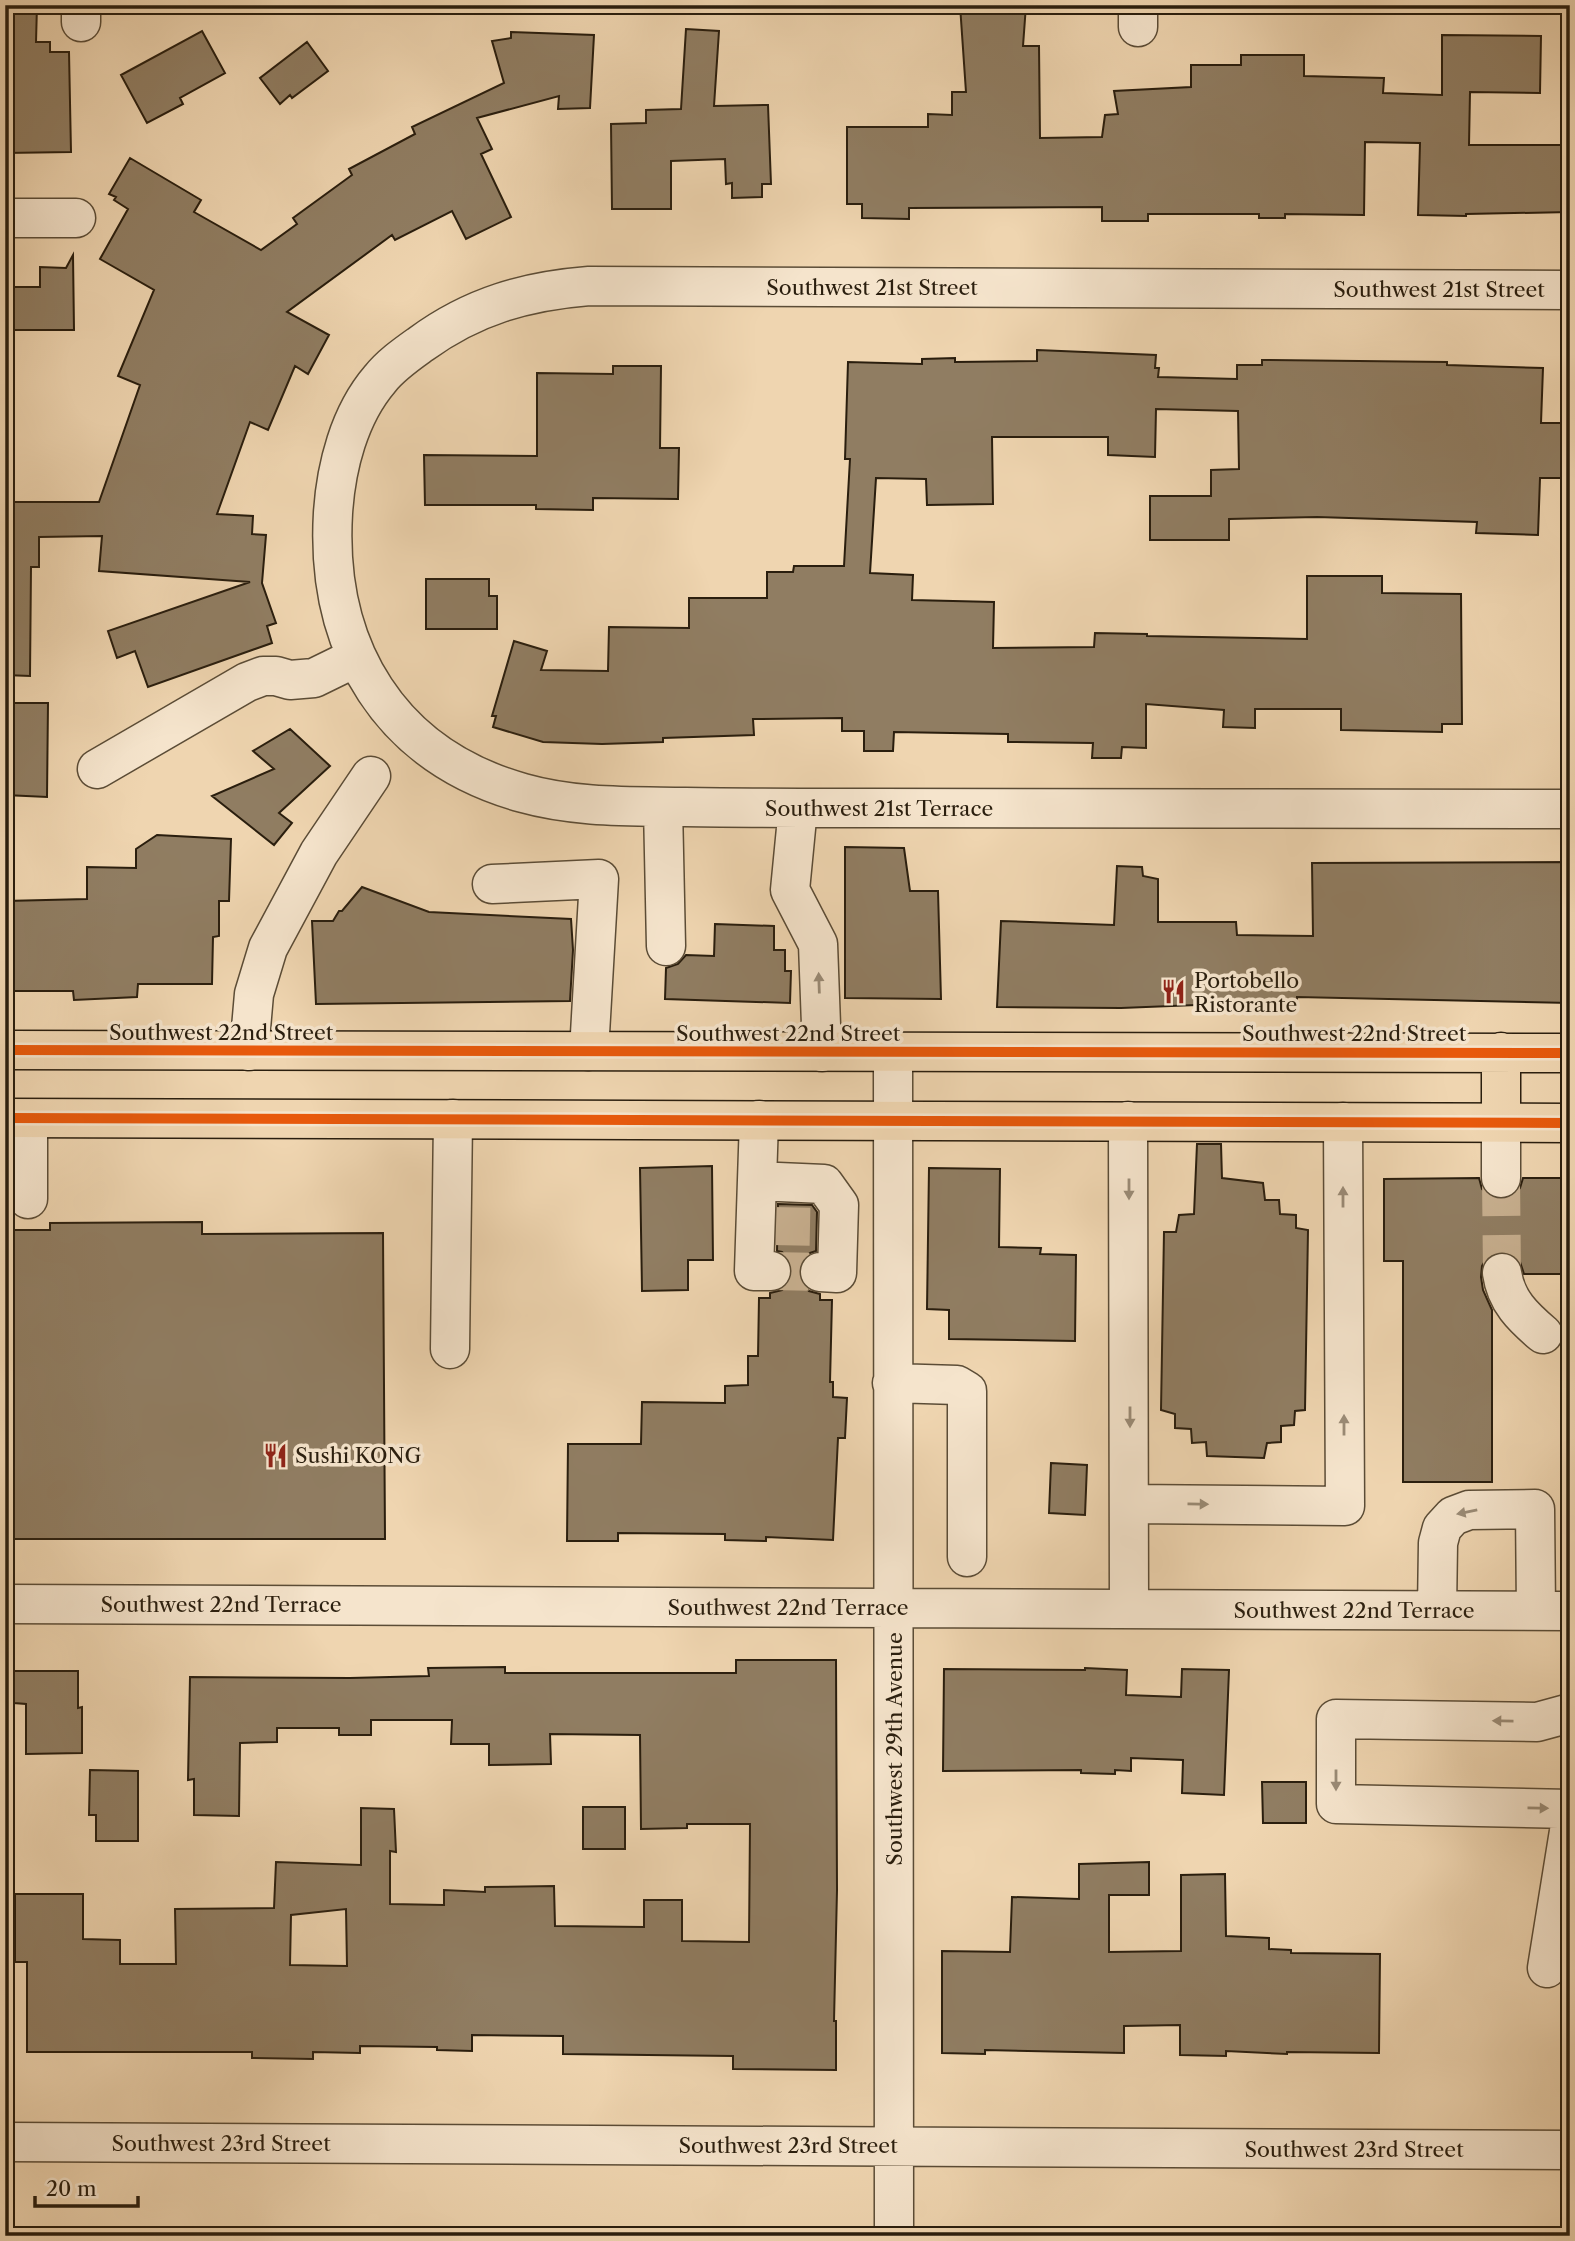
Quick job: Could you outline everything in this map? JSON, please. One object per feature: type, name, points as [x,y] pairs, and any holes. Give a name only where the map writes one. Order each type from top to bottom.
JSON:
[{"type":"main road","name":"Southwest 22nd Street","points":[[5,1050],[1570,1053]]},
{"type":"main road","points":[[1501,1052],[1501,1122]]},
{"type":"main road","points":[[17,1119],[1570,1123]]},
{"type":"street","points":[[5,218],[76,218]]},
{"type":"street","name":"Southwest 21st Street","points":[[331,548],[338,474],[346,441],[362,407],[380,379],[402,358],[438,332],[477,311],[512,298],[550,289],[603,286],[1570,290]]},
{"type":"street","name":"Southwest 21st Terrace","points":[[331,548],[342,611],[363,672],[382,701],[406,729],[457,767],[488,782],[563,802],[663,807],[797,808],[1570,809]]},
{"type":"street","points":[[97,769],[247,682],[263,676],[290,680],[314,678],[357,657]]},
{"type":"street","points":[[249,1051],[254,994],[268,948],[319,853],[371,776]]},
{"type":"street","points":[[663,807],[666,946]]},
{"type":"street","points":[[797,808],[790,890],[818,944],[822,1052]]},
{"type":"street","points":[[492,884],[598,879],[589,1051]]},
{"type":"street","name":"Southwest 29th Avenue","points":[[893,1052],[894,2236]]},
{"type":"street","points":[[17,1119],[28,1199]]},
{"type":"street","points":[[450,1349],[453,1119]]},
{"type":"street","points":[[759,1120],[757,1181],[764,1225],[754,1271],[771,1271]]},
{"type":"street","points":[[1128,1121],[1129,1609]]},
{"type":"street","points":[[1130,1504],[1345,1506],[1343,1122]]},
{"type":"street","points":[[1501,1122],[1501,1178]]},
{"type":"street","points":[[757,1181],[824,1184],[839,1205],[830,1228],[837,1272],[820,1272]]},
{"type":"street","points":[[830,1228],[892,1229]]},
{"type":"street","points":[[1502,1273],[1504,1287],[1512,1303],[1525,1319],[1543,1334]]},
{"type":"street","points":[[892,1383],[957,1385],[967,1391],[967,1557]]},
{"type":"street","points":[[1437,1610],[1438,1543],[1442,1528],[1453,1516],[1468,1510],[1535,1509],[1553,1611]]},
{"type":"street","name":"Southwest 22nd Terrace","points":[[5,1604],[1553,1611]]},
{"type":"street","points":[[1570,1713],[1537,1722],[1336,1719],[1336,1804],[1570,1809]]},
{"type":"street","points":[[1547,1968],[1570,1825]]},
{"type":"street","name":"Southwest 23rd Street","points":[[5,2142],[1570,2150]]},
{"type":"building","points":[[5,5],[37,5],[36,42],[50,42],[50,52],[69,52],[71,152],[5,153]]},
{"type":"building","points":[[960,5],[1026,5],[1023,46],[1039,46],[1040,138],[1102,137],[1105,115],[1118,114],[1114,91],[1191,87],[1191,65],[1241,65],[1241,55],[1304,55],[1304,76],[1384,78],[1383,93],[1442,95],[1442,35],[1541,36],[1540,93],[1470,92],[1469,145],[1570,145],[1570,212],[1418,215],[1420,143],[1365,142],[1364,215],[1285,214],[1285,218],[1259,218],[1259,214],[1148,214],[1148,221],[1102,221],[1102,207],[909,208],[909,219],[862,218],[862,204],[847,204],[847,127],[928,127],[928,114],[952,115],[952,92],[966,92]]},
{"type":"building","points":[[686,29],[719,31],[714,106],[768,105],[771,184],[762,184],[762,197],[732,198],[732,183],[726,184],[725,159],[671,161],[671,209],[612,209],[611,124],[646,123],[646,110],[681,109]]},
{"type":"building","points":[[202,31],[225,73],[180,98],[183,104],[147,123],[121,75]]},
{"type":"building","points":[[511,32],[594,35],[590,108],[558,109],[559,96],[477,118],[492,149],[481,154],[511,217],[466,239],[452,211],[395,240],[392,235],[287,312],[329,335],[308,374],[295,366],[268,430],[250,422],[217,514],[253,516],[252,534],[266,535],[262,583],[276,623],[267,626],[272,643],[148,687],[135,651],[117,658],[108,631],[250,582],[99,571],[102,536],[39,537],[39,567],[31,567],[30,676],[5,675],[5,502],[99,502],[140,385],[118,376],[154,290],[100,259],[128,209],[109,194],[130,158],[201,200],[194,212],[261,250],[297,224],[293,218],[352,175],[349,169],[415,134],[412,127],[504,83],[492,41],[511,38]]},
{"type":"building","points":[[307,42],[328,71],[280,104],[260,78]]},
{"type":"building","points":[[73,255],[74,330],[5,330],[5,287],[40,287],[40,267],[66,268]]},
{"type":"building","points":[[1037,350],[1156,355],[1155,368],[1159,368],[1158,377],[1237,379],[1237,365],[1262,365],[1262,360],[1447,362],[1447,365],[1543,368],[1541,423],[1570,423],[1570,478],[1540,478],[1538,535],[1476,533],[1477,522],[1317,517],[1229,519],[1229,540],[1150,540],[1150,496],[1211,496],[1211,470],[1239,469],[1238,411],[1156,409],[1155,457],[1108,455],[1108,437],[992,437],[993,504],[927,505],[926,479],[876,478],[870,573],[913,575],[912,600],[994,602],[993,648],[1094,647],[1095,633],[1307,639],[1307,576],[1382,576],[1382,593],[1461,594],[1462,724],[1442,724],[1442,732],[1341,730],[1341,709],[1255,709],[1255,728],[1223,727],[1224,710],[1146,704],[1146,748],[1122,747],[1121,758],[1092,758],[1093,743],[1008,742],[1008,734],[894,732],[893,751],[864,751],[864,731],[842,731],[842,718],[753,719],[754,735],[663,738],[663,742],[602,744],[543,742],[493,727],[496,716],[492,716],[514,641],[547,651],[541,670],[608,671],[609,627],[689,628],[689,598],[767,598],[767,572],[793,572],[794,566],[844,566],[850,459],[845,459],[848,362],[922,364],[922,359],[955,358],[955,362],[1037,361]]},
{"type":"building","points":[[613,366],[661,366],[660,448],[679,448],[678,499],[593,498],[593,510],[536,509],[536,505],[425,505],[424,455],[537,456],[537,373],[613,374]]},
{"type":"building","points":[[426,579],[489,579],[489,596],[497,596],[497,629],[426,629]]},
{"type":"building","points":[[5,703],[48,703],[47,797],[5,795]]},
{"type":"building","points":[[290,729],[330,766],[279,813],[292,823],[274,845],[212,796],[274,769],[253,751]]},
{"type":"building","points":[[157,835],[231,839],[229,901],[219,901],[219,936],[213,937],[212,984],[138,984],[137,997],[74,1000],[73,991],[5,991],[5,901],[87,899],[87,867],[136,868],[136,849]]},
{"type":"building","points":[[845,847],[904,848],[910,891],[938,891],[941,999],[845,998]]},
{"type":"building","points":[[1570,862],[1570,1003],[1297,997],[1297,1001],[1121,1008],[997,1007],[1001,921],[1114,925],[1117,866],[1142,867],[1143,876],[1158,879],[1158,922],[1236,922],[1237,935],[1313,936],[1312,863]]},
{"type":"building","points":[[362,887],[429,912],[571,919],[573,950],[570,1001],[316,1004],[312,921],[333,921]]},
{"type":"building","points":[[715,924],[774,926],[774,950],[785,950],[785,971],[791,971],[790,1003],[665,999],[666,968],[678,964],[686,955],[714,956]]},
{"type":"building","points":[[1197,1144],[1221,1144],[1222,1178],[1263,1183],[1265,1200],[1279,1200],[1280,1214],[1296,1215],[1296,1228],[1308,1230],[1305,1410],[1295,1411],[1294,1425],[1281,1426],[1281,1442],[1267,1443],[1264,1458],[1207,1456],[1206,1442],[1192,1443],[1191,1429],[1175,1428],[1175,1414],[1161,1410],[1164,1232],[1176,1232],[1179,1215],[1194,1214]]},
{"type":"building","points":[[712,1166],[713,1260],[688,1260],[688,1290],[642,1291],[640,1168]]},
{"type":"building","points":[[929,1168],[1000,1169],[999,1247],[1041,1248],[1040,1254],[1076,1255],[1075,1341],[949,1339],[949,1310],[927,1309]]},
{"type":"building","points":[[1479,1178],[1482,1189],[1490,1197],[1500,1200],[1512,1197],[1520,1188],[1523,1178],[1570,1178],[1570,1274],[1524,1274],[1519,1259],[1508,1252],[1497,1252],[1487,1257],[1482,1266],[1481,1277],[1483,1290],[1492,1310],[1492,1482],[1403,1482],[1403,1261],[1384,1261],[1384,1179]]},
{"type":"building","points":[[778,1204],[812,1205],[817,1212],[816,1251],[802,1259],[798,1271],[801,1282],[809,1291],[820,1294],[820,1300],[832,1300],[830,1382],[833,1382],[833,1397],[847,1398],[845,1438],[838,1438],[833,1540],[766,1537],[766,1541],[725,1540],[725,1534],[618,1533],[618,1541],[567,1541],[568,1444],[641,1444],[642,1402],[725,1403],[725,1386],[748,1385],[748,1356],[758,1356],[759,1298],[770,1298],[770,1293],[782,1290],[790,1282],[793,1272],[790,1260],[777,1251]]},
{"type":"building","points":[[202,1222],[202,1234],[383,1233],[385,1539],[5,1539],[5,1230],[50,1230],[50,1223]]},
{"type":"building","points":[[1051,1463],[1087,1465],[1085,1515],[1049,1513]]},
{"type":"building","points":[[736,1660],[836,1660],[836,2070],[733,2069],[733,2056],[563,2054],[563,2036],[472,2035],[472,2051],[437,2050],[437,2047],[360,2046],[360,2053],[313,2052],[313,2059],[252,2058],[252,2052],[27,2052],[27,1962],[15,1962],[15,1894],[83,1894],[83,1939],[120,1940],[120,1964],[176,1964],[175,1909],[274,1908],[276,1862],[361,1865],[361,1808],[394,1809],[396,1852],[390,1851],[390,1904],[444,1905],[444,1890],[485,1892],[485,1887],[554,1886],[555,1926],[644,1927],[644,1900],[682,1900],[682,1941],[749,1942],[750,1824],[687,1824],[687,1828],[641,1829],[640,1735],[550,1734],[551,1764],[489,1765],[489,1744],[451,1744],[452,1720],[371,1720],[371,1735],[339,1735],[339,1728],[277,1728],[277,1742],[240,1743],[239,1816],[194,1815],[194,1779],[188,1780],[190,1677],[429,1676],[428,1668],[505,1667],[505,1673],[736,1673]],"holes":[[[346,1909],[347,1966],[290,1965],[291,1915]]]},
{"type":"building","points":[[944,1669],[1127,1670],[1126,1695],[1181,1697],[1182,1669],[1229,1670],[1224,1795],[1182,1793],[1183,1760],[1131,1758],[1131,1771],[1115,1770],[1115,1774],[1081,1773],[1081,1770],[943,1771]]},
{"type":"building","points":[[14,1671],[78,1671],[78,1708],[82,1707],[82,1753],[26,1754],[26,1704],[14,1703]]},
{"type":"building","points":[[90,1770],[138,1771],[138,1841],[96,1841],[96,1815],[89,1815]]},
{"type":"building","points":[[1262,1782],[1306,1782],[1306,1823],[1263,1823]]},
{"type":"building","points":[[583,1807],[625,1807],[625,1849],[583,1849]]},
{"type":"building","points":[[1149,1862],[1149,1895],[1109,1895],[1109,1952],[1181,1951],[1181,1875],[1225,1874],[1226,1936],[1269,1938],[1269,1949],[1291,1950],[1291,1953],[1380,1954],[1379,2053],[1287,2054],[1226,2051],[1226,2056],[1180,2055],[1180,2025],[1124,2026],[1124,2053],[985,2050],[985,2054],[942,2053],[942,1951],[1010,1952],[1012,1897],[1079,1899],[1079,1864]]},
{"type":"tunnel","points":[[1501,1178],[1502,1273]]},
{"type":"tunnel","points":[[772,1226],[821,1227]]},
{"type":"tunnel","points":[[771,1271],[820,1272]]},
{"type":"cycle path","points":[[5,1050],[1570,1053]]},
{"type":"cycle path","points":[[5,1118],[1570,1123]]},
{"type":"place","name":"Portobello Ristorante","points":[[1174,992]]},
{"type":"place","name":"Sushi KONG","points":[[275,1455]]}]
